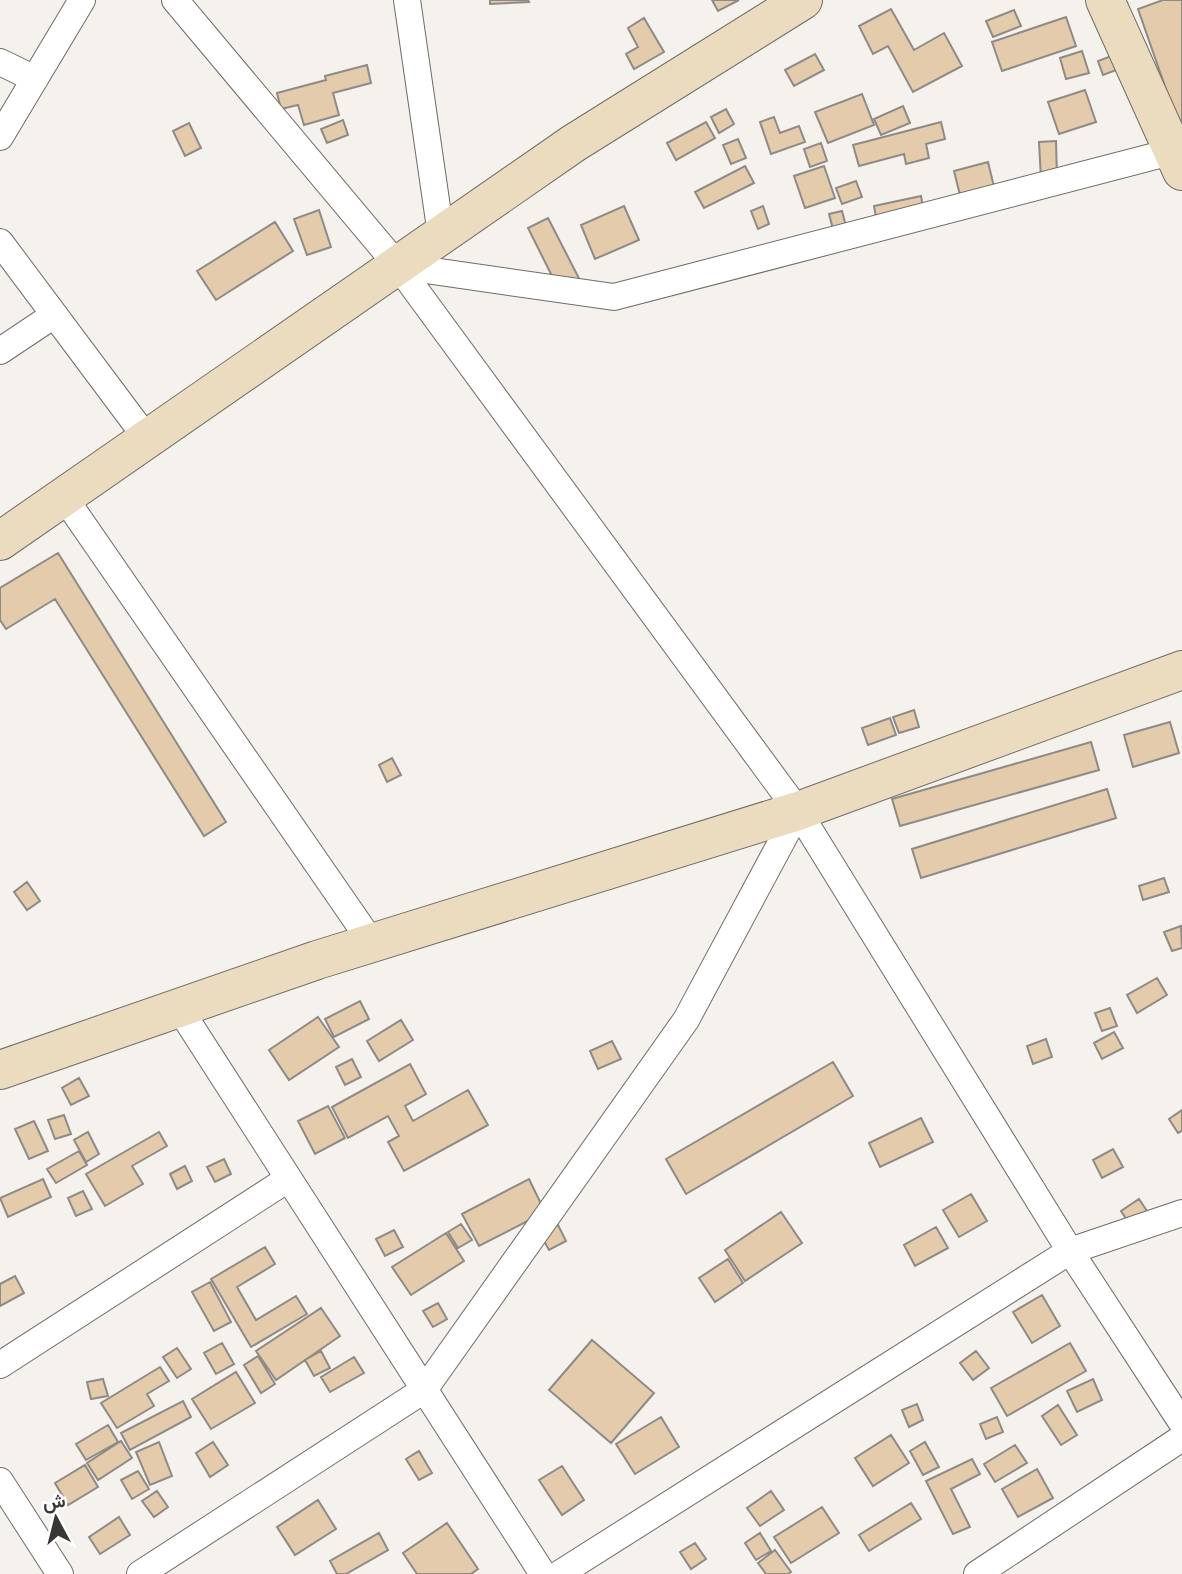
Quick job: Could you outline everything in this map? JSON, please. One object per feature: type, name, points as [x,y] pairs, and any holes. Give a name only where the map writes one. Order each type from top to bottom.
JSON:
[{"type":"street","points":[[0,137],[82,0]]},
{"type":"street","points":[[174,0],[398,266],[798,811],[1070,1251],[1182,1423]]},
{"type":"street","points":[[407,0],[441,235]]},
{"type":"street","points":[[0,541],[574,143],[803,0]]},
{"type":"street","points":[[398,266],[614,297],[1179,157],[1105,0]]},
{"type":"street","points":[[0,62],[35,79]]},
{"type":"street","points":[[0,243],[148,440]]},
{"type":"street","points":[[0,351],[54,315]]},
{"type":"street","points":[[64,497],[372,943]]},
{"type":"street","points":[[0,1070],[372,943],[798,811],[1182,670]]},
{"type":"street","points":[[140,1574],[424,1390],[687,1020],[798,811]]},
{"type":"street","points":[[179,1008],[543,1574]]},
{"type":"street","points":[[0,1364],[288,1179]]},
{"type":"street","points":[[559,1574],[1070,1251],[1182,1213]]},
{"type":"street","points":[[977,1574],[1182,1438]]},
{"type":"street","points":[[0,1481],[60,1574]]},
{"type":"building","points":[[490,0],[528,0],[529,2],[490,4]]},
{"type":"building","points":[[712,0],[739,0],[718,11]]},
{"type":"building","points":[[1163,0],[1182,0],[1182,135],[1138,9]]},
{"type":"building","points":[[891,9],[914,50],[944,33],[962,66],[913,92],[888,46],[873,54],[859,26]]},
{"type":"building","points":[[1014,10],[1021,26],[993,37],[986,21]]},
{"type":"building","points":[[1066,17],[1076,46],[1002,71],[992,42]]},
{"type":"building","points":[[644,18],[664,52],[634,69],[626,54],[638,47],[628,28]]},
{"type":"building","points":[[1082,51],[1089,73],[1066,79],[1060,58]]},
{"type":"building","points":[[815,54],[824,70],[794,86],[785,70]]},
{"type":"building","points":[[1114,55],[1119,69],[1103,75],[1098,61]]},
{"type":"building","points":[[367,65],[371,83],[333,93],[339,115],[304,125],[298,105],[281,109],[277,93],[326,80],[325,76]]},
{"type":"building","points":[[1085,90],[1096,122],[1059,134],[1048,102]]},
{"type":"building","points":[[862,94],[874,125],[828,143],[815,112]]},
{"type":"building","points":[[903,106],[910,123],[881,135],[874,119]]},
{"type":"building","points":[[726,109],[734,124],[719,133],[711,117]]},
{"type":"building","points":[[774,117],[780,133],[799,126],[805,142],[771,154],[760,122]]},
{"type":"building","points":[[343,120],[348,135],[327,143],[321,129]]},
{"type":"building","points":[[706,122],[715,138],[676,160],[667,143]]},
{"type":"building","points":[[941,122],[945,139],[926,144],[929,158],[906,164],[904,154],[859,166],[853,145]]},
{"type":"building","points":[[189,123],[201,148],[185,156],[173,131]]},
{"type":"building","points":[[738,139],[746,158],[731,164],[723,145]]},
{"type":"building","points":[[1056,141],[1057,178],[1041,179],[1039,142]]},
{"type":"building","points":[[821,143],[827,161],[810,167],[804,149]]},
{"type":"building","points":[[988,162],[996,195],[962,203],[954,171]]},
{"type":"building","points":[[745,166],[754,183],[704,208],[695,192]]},
{"type":"building","points":[[824,166],[835,198],[805,208],[794,176]]},
{"type":"building","points":[[856,181],[862,197],[842,204],[836,188]]},
{"type":"building","points":[[921,196],[924,213],[877,223],[874,206]]},
{"type":"building","points":[[624,206],[639,240],[595,259],[581,225]]},
{"type":"building","points":[[763,206],[769,224],[758,229],[751,211]]},
{"type":"building","points":[[319,210],[331,247],[307,255],[294,219]]},
{"type":"building","points":[[842,211],[847,230],[834,233],[829,214]]},
{"type":"building","points":[[548,218],[586,292],[565,302],[528,228]]},
{"type":"building","points":[[275,222],[293,251],[216,300],[197,271]]},
{"type":"building","points":[[58,553],[226,822],[204,836],[55,599],[6,629],[0,620],[0,588]]},
{"type":"building","points":[[914,710],[919,727],[899,733],[893,717]]},
{"type":"building","points":[[890,718],[896,735],[868,745],[862,728]]},
{"type":"building","points":[[1170,722],[1179,753],[1133,767],[1124,735]]},
{"type":"building","points":[[1091,742],[1099,770],[900,826],[892,799]]},
{"type":"building","points":[[392,758],[401,775],[387,782],[379,765]]},
{"type":"building","points":[[1107,789],[1116,818],[921,878],[912,849]]},
{"type":"building","points":[[1164,878],[1169,892],[1143,900],[1139,886]]},
{"type":"building","points":[[27,882],[40,901],[27,910],[14,892]]},
{"type":"building","points":[[1181,926],[1182,948],[1172,951],[1164,932]]},
{"type":"building","points":[[1157,978],[1167,995],[1137,1013],[1127,995]]},
{"type":"building","points":[[360,1001],[369,1019],[334,1037],[325,1019]]},
{"type":"building","points":[[1110,1008],[1117,1026],[1102,1031],[1095,1013]]},
{"type":"building","points":[[318,1017],[339,1047],[289,1080],[269,1050]]},
{"type":"building","points":[[401,1020],[413,1040],[379,1061],[367,1041]]},
{"type":"building","points":[[1114,1032],[1123,1048],[1102,1059],[1094,1043]]},
{"type":"building","points":[[1046,1039],[1052,1057],[1033,1064],[1027,1046]]},
{"type":"building","points":[[612,1041],[621,1059],[598,1069],[590,1051]]},
{"type":"building","points":[[352,1059],[361,1077],[345,1085],[336,1067]]},
{"type":"building","points":[[833,1062],[853,1096],[686,1194],[666,1159]]},
{"type":"building","points":[[410,1064],[426,1094],[405,1106],[413,1121],[468,1090],[488,1125],[404,1171],[388,1142],[399,1136],[388,1116],[348,1138],[332,1107]]},
{"type":"building","points":[[79,1078],[89,1096],[71,1105],[62,1088]]},
{"type":"building","points":[[328,1106],[345,1138],[315,1154],[298,1121]]},
{"type":"building","points":[[1182,1110],[1182,1131],[1178,1133],[1169,1119]]},
{"type":"building","points":[[64,1115],[71,1134],[55,1139],[48,1120]]},
{"type":"building","points":[[921,1118],[933,1142],[880,1167],[869,1143]]},
{"type":"building","points":[[34,1121],[48,1151],[29,1159],[15,1129]]},
{"type":"building","points":[[88,1132],[99,1154],[86,1162],[74,1140]]},
{"type":"building","points":[[159,1132],[167,1146],[132,1166],[143,1184],[105,1206],[86,1174]]},
{"type":"building","points":[[1113,1149],[1123,1167],[1102,1178],[1093,1160]]},
{"type":"building","points":[[79,1151],[87,1165],[56,1183],[47,1169]]},
{"type":"building","points":[[224,1159],[231,1174],[215,1182],[207,1167]]},
{"type":"building","points":[[185,1166],[192,1181],[177,1189],[170,1174]]},
{"type":"building","points":[[43,1179],[51,1197],[8,1217],[0,1198]]},
{"type":"building","points":[[529,1179],[545,1212],[479,1246],[462,1214]]},
{"type":"building","points":[[83,1191],[92,1209],[76,1216],[68,1198]]},
{"type":"building","points":[[971,1194],[987,1221],[959,1237],[943,1210]]},
{"type":"building","points":[[1139,1199],[1149,1214],[1131,1226],[1121,1211]]},
{"type":"building","points":[[781,1212],[802,1243],[745,1281],[725,1250]]},
{"type":"building","points":[[557,1223],[566,1241],[549,1250],[539,1232]]},
{"type":"building","points":[[461,1224],[472,1240],[458,1248],[448,1232]]},
{"type":"building","points":[[936,1227],[948,1248],[915,1266],[904,1245]]},
{"type":"building","points":[[394,1230],[403,1247],[385,1256],[376,1239]]},
{"type":"building","points":[[446,1233],[464,1261],[411,1295],[392,1267]]},
{"type":"building","points":[[265,1247],[275,1264],[237,1287],[256,1320],[296,1296],[307,1314],[251,1347],[211,1279]]},
{"type":"building","points":[[728,1259],[743,1283],[715,1302],[699,1278]]},
{"type":"building","points":[[15,1276],[24,1293],[0,1306],[0,1284]]},
{"type":"building","points":[[210,1282],[231,1322],[214,1331],[192,1292]]},
{"type":"building","points":[[1042,1295],[1060,1326],[1032,1343],[1013,1312]]},
{"type":"building","points":[[438,1303],[447,1319],[433,1327],[423,1311]]},
{"type":"building","points":[[321,1308],[340,1336],[276,1380],[256,1351]]},
{"type":"building","points":[[592,1340],[654,1393],[611,1443],[549,1390]]},
{"type":"building","points":[[222,1343],[234,1364],[216,1374],[204,1353]]},
{"type":"building","points":[[1070,1343],[1086,1371],[1007,1416],[991,1388]]},
{"type":"building","points":[[177,1348],[191,1369],[177,1378],[163,1357]]},
{"type":"building","points":[[321,1351],[330,1368],[314,1376],[305,1360]]},
{"type":"building","points":[[976,1351],[989,1368],[973,1380],[960,1363]]},
{"type":"building","points":[[258,1356],[275,1384],[261,1393],[244,1365]]},
{"type":"building","points":[[354,1357],[364,1373],[330,1392],[321,1377]]},
{"type":"building","points":[[160,1367],[169,1381],[147,1394],[154,1406],[117,1428],[101,1403]]},
{"type":"building","points":[[236,1372],[255,1403],[211,1429],[192,1399]]},
{"type":"building","points":[[103,1379],[108,1396],[91,1399],[87,1382]]},
{"type":"building","points":[[1093,1379],[1102,1400],[1077,1412],[1067,1391]]},
{"type":"building","points":[[183,1401],[191,1417],[130,1450],[121,1433]]},
{"type":"building","points":[[917,1404],[923,1420],[909,1427],[902,1410]]},
{"type":"building","points":[[1058,1405],[1077,1435],[1061,1445],[1042,1416]]},
{"type":"building","points":[[661,1417],[679,1447],[635,1474],[616,1444]]},
{"type":"building","points":[[997,1417],[1003,1432],[986,1439],[980,1424]]},
{"type":"building","points":[[108,1425],[118,1442],[86,1460],[76,1444]]},
{"type":"building","points":[[891,1435],[909,1463],[873,1486],[855,1458]]},
{"type":"building","points":[[121,1441],[132,1458],[98,1480],[87,1463]]},
{"type":"building","points":[[159,1442],[172,1476],[150,1485],[136,1452]]},
{"type":"building","points":[[213,1442],[228,1465],[210,1477],[196,1453]]},
{"type":"building","points":[[925,1442],[939,1467],[923,1475],[910,1451]]},
{"type":"building","points":[[1015,1445],[1027,1463],[995,1482],[984,1464]]},
{"type":"building","points":[[419,1451],[432,1473],[419,1480],[406,1459]]},
{"type":"building","points":[[972,1459],[980,1474],[951,1489],[970,1527],[953,1534],[926,1481]]},
{"type":"building","points":[[85,1465],[98,1487],[68,1505],[55,1483]]},
{"type":"building","points":[[562,1466],[584,1500],[562,1515],[539,1480]]},
{"type":"building","points":[[1037,1469],[1053,1498],[1018,1517],[1002,1489]]},
{"type":"building","points":[[138,1471],[149,1489],[132,1499],[121,1480]]},
{"type":"building","points":[[157,1491],[168,1507],[154,1517],[142,1501]]},
{"type":"building","points":[[771,1491],[784,1510],[760,1526],[747,1508]]},
{"type":"building","points":[[318,1500],[336,1529],[295,1555],[277,1527]]},
{"type":"building","points":[[911,1503],[921,1519],[869,1551],[859,1535]]},
{"type":"building","points":[[822,1507],[839,1533],[791,1563],[774,1537]]},
{"type":"building","points":[[119,1517],[130,1535],[100,1554],[89,1537]]},
{"type":"building","points":[[447,1523],[478,1569],[471,1574],[417,1574],[403,1553]]},
{"type":"building","points":[[379,1533],[388,1550],[346,1574],[337,1574],[330,1561]]},
{"type":"building","points":[[760,1533],[771,1551],[756,1560],[745,1543]]},
{"type":"building","points":[[695,1543],[706,1559],[691,1569],[680,1552]]},
{"type":"building","points":[[775,1550],[791,1572],[788,1574],[766,1574],[758,1563]]}]
